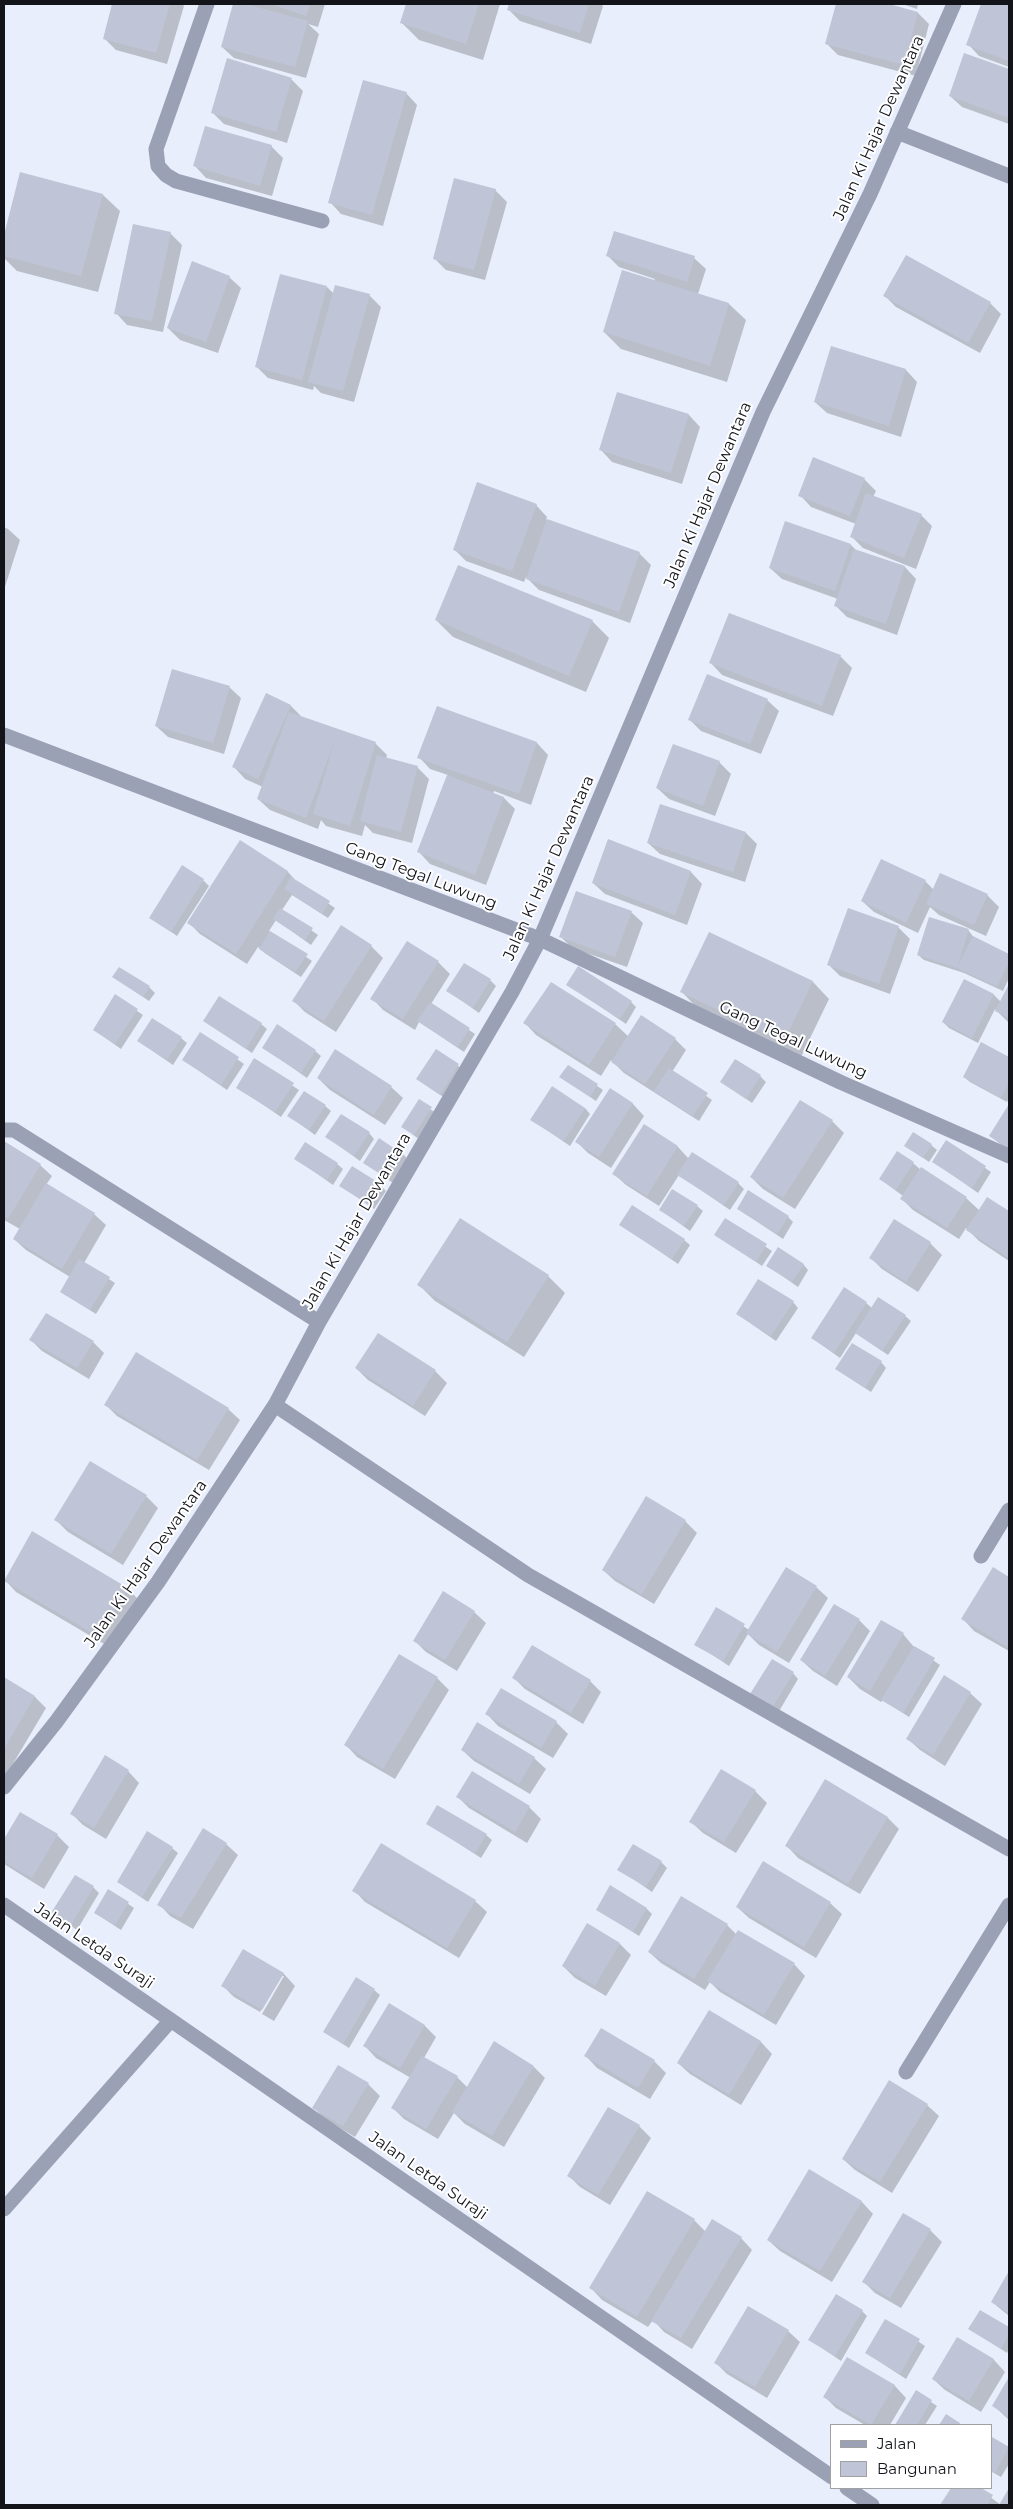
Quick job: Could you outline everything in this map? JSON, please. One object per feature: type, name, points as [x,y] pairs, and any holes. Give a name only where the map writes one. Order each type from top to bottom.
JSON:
[{"type":"street","points":[[208,4],[156,149],[158,166],[166,175],[176,181],[322,221]]},
{"type":"street","name":"Jalan Ki Hajar Dewantara","points":[[4,1787],[56,1722],[158,1582],[275,1405],[319,1322],[507,1001],[540,939],[763,412],[870,194],[954,4]]},
{"type":"street","points":[[897,132],[1009,176]]},
{"type":"street","name":"Gang Tegal Luwung","points":[[4,734],[540,939],[840,1082],[1009,1156]]},
{"type":"street","points":[[4,1130],[14,1130],[319,1322]]},
{"type":"street","points":[[275,1405],[528,1575],[1009,1849]]},
{"type":"street","points":[[981,1556],[1009,1510]]},
{"type":"street","name":"Jalan Letda Suraji","points":[[4,1905],[830,2476]]},
{"type":"street","points":[[906,2072],[1009,1905]]},
{"type":"street","points":[[4,2209],[170,2020]]},
{"type":"street","points":[[848,2489],[872,2505]]},
{"type":"building","points":[[112,4],[170,4],[156,53],[103,39]]},
{"type":"building","points":[[233,4],[245,4],[308,21],[295,67],[221,47]]},
{"type":"building","points":[[271,4],[310,4],[306,16]]},
{"type":"building","points":[[406,4],[479,4],[466,44],[400,23]]},
{"type":"building","points":[[509,4],[589,4],[580,33],[507,10]]},
{"type":"building","points":[[836,4],[889,4],[918,12],[904,65],[825,44]]},
{"type":"building","points":[[981,4],[1009,4],[1009,61],[966,45]]},
{"type":"building","points":[[964,53],[1009,69],[1009,118],[949,96]]},
{"type":"building","points":[[227,58],[292,78],[276,132],[211,113]]},
{"type":"building","points":[[363,80],[407,92],[372,215],[328,203]]},
{"type":"building","points":[[205,126],[272,145],[260,186],[193,166]]},
{"type":"building","points":[[20,172],[103,194],[81,276],[4,256],[4,235]]},
{"type":"building","points":[[454,178],[496,189],[474,270],[433,259]]},
{"type":"building","points":[[133,224],[171,232],[152,321],[114,314]]},
{"type":"building","points":[[614,231],[695,256],[687,282],[606,256]]},
{"type":"building","points":[[906,255],[991,302],[968,343],[883,296]]},
{"type":"building","points":[[192,261],[230,276],[206,342],[167,328]]},
{"type":"building","points":[[622,270],[729,303],[710,366],[603,332]]},
{"type":"building","points":[[280,274],[327,286],[302,380],[255,367]]},
{"type":"building","points":[[335,285],[370,294],[343,391],[308,382]]},
{"type":"building","points":[[831,346],[906,369],[889,426],[814,402]]},
{"type":"building","points":[[617,392],[689,414],[671,473],[599,450]]},
{"type":"building","points":[[813,457],[865,478],[850,516],[798,496]]},
{"type":"building","points":[[477,482],[537,504],[512,571],[453,550]]},
{"type":"building","points":[[866,493],[922,514],[904,558],[850,537]]},
{"type":"building","points":[[547,519],[640,552],[619,612],[526,579]]},
{"type":"building","points":[[785,521],[851,544],[835,591],[769,568]]},
{"type":"building","points":[[854,549],[905,566],[886,624],[834,606]]},
{"type":"building","points":[[458,565],[593,620],[569,676],[435,620]]},
{"type":"building","points":[[729,613],[841,655],[822,706],[709,663]]},
{"type":"building","points":[[172,669],[230,686],[213,743],[155,726]]},
{"type":"building","points":[[707,674],[768,699],[750,744],[688,720]]},
{"type":"building","points":[[266,693],[291,705],[258,779],[232,767]]},
{"type":"building","points":[[437,706],[537,742],[519,794],[417,758]]},
{"type":"building","points":[[289,712],[376,742],[350,826],[313,814],[336,737],[306,818],[257,799]]},
{"type":"building","points":[[673,744],[720,761],[703,806],[656,788]]},
{"type":"building","points":[[377,755],[418,766],[401,832],[360,821]]},
{"type":"building","points":[[447,775],[504,797],[475,875],[417,852]]},
{"type":"building","points":[[660,804],[746,832],[733,872],[647,843]]},
{"type":"building","points":[[608,839],[691,871],[675,915],[592,883]]},
{"type":"building","points":[[240,840],[288,871],[236,954],[187,923]]},
{"type":"building","points":[[881,859],[926,880],[906,923],[861,901]]},
{"type":"building","points":[[182,865],[204,879],[171,932],[149,918]]},
{"type":"building","points":[[940,873],[988,894],[974,925],[926,904]]},
{"type":"building","points":[[291,877],[330,901],[322,914],[284,889]]},
{"type":"building","points":[[576,891],[632,911],[615,957],[559,937]]},
{"type":"building","points":[[280,908],[313,928],[305,940],[273,919]]},
{"type":"building","points":[[848,908],[899,926],[879,984],[827,965]]},
{"type":"building","points":[[929,917],[969,929],[957,968],[917,955]]},
{"type":"building","points":[[341,925],[372,945],[324,1021],[292,1001]]},
{"type":"building","points":[[270,931],[308,954],[295,972],[259,949]]},
{"type":"building","points":[[709,932],[813,981],[784,1041],[680,992]]},
{"type":"building","points":[[973,936],[1009,954],[1009,962],[997,987],[957,968]]},
{"type":"building","points":[[407,941],[439,961],[403,1019],[370,999]]},
{"type":"building","points":[[464,963],[491,979],[473,1008],[446,991]]},
{"type":"building","points":[[578,966],[632,1001],[620,1019],[566,985]]},
{"type":"building","points":[[119,967],[150,986],[143,997],[112,977]]},
{"type":"building","points":[[964,979],[994,994],[972,1038],[942,1022]]},
{"type":"building","points":[[551,982],[616,1023],[589,1065],[523,1023]]},
{"type":"building","points":[[1009,984],[1009,1018],[995,1011]]},
{"type":"building","points":[[115,994],[138,1009],[115,1044],[93,1030]]},
{"type":"building","points":[[219,996],[262,1023],[246,1049],[203,1021]]},
{"type":"building","points":[[430,1002],[470,1028],[458,1047],[417,1021]]},
{"type":"building","points":[[641,1015],[676,1038],[645,1084],[611,1062]]},
{"type":"building","points":[[152,1018],[182,1037],[167,1060],[137,1041]]},
{"type":"building","points":[[277,1024],[316,1050],[301,1073],[262,1048]]},
{"type":"building","points":[[200,1032],[239,1057],[221,1085],[182,1060]]},
{"type":"building","points":[[981,1042],[1009,1057],[1009,1083],[1001,1098],[963,1077]]},
{"type":"building","points":[[335,1049],[392,1086],[374,1115],[317,1078]]},
{"type":"building","points":[[436,1049],[459,1064],[440,1095],[416,1079]]},
{"type":"building","points":[[254,1058],[294,1083],[275,1112],[236,1088]]},
{"type":"building","points":[[735,1059],[761,1075],[746,1099],[720,1082]]},
{"type":"building","points":[[568,1065],[598,1084],[590,1097],[559,1077]]},
{"type":"building","points":[[669,1068],[708,1093],[693,1116],[654,1091]]},
{"type":"building","points":[[552,1086],[585,1108],[564,1141],[530,1120]]},
{"type":"building","points":[[610,1088],[633,1103],[599,1157],[575,1142]]},
{"type":"building","points":[[304,1091],[326,1105],[309,1130],[287,1116]]},
{"type":"building","points":[[419,1099],[432,1107],[414,1135],[401,1127]]},
{"type":"building","points":[[800,1100],[833,1120],[783,1198],[750,1177]]},
{"type":"building","points":[[1009,1104],[1009,1149],[989,1136]]},
{"type":"building","points":[[341,1114],[370,1132],[354,1156],[325,1137]]},
{"type":"building","points":[[644,1124],[678,1146],[647,1196],[612,1174]]},
{"type":"building","points":[[913,1132],[932,1144],[923,1158],[904,1146]]},
{"type":"building","points":[[379,1138],[404,1155],[388,1179],[363,1163]]},
{"type":"building","points":[[946,1140],[986,1166],[972,1188],[932,1162]]},
{"type":"building","points":[[4,1141],[41,1164],[8,1219],[4,1216]]},
{"type":"building","points":[[305,1142],[338,1163],[327,1180],[294,1159]]},
{"type":"building","points":[[897,1151],[914,1162],[896,1190],[879,1179]]},
{"type":"building","points":[[692,1152],[739,1182],[724,1205],[677,1175]]},
{"type":"building","points":[[352,1166],[381,1184],[368,1204],[339,1186]]},
{"type":"building","points":[[921,1167],[967,1197],[947,1228],[900,1199]]},
{"type":"building","points":[[46,1183],[95,1213],[62,1269],[13,1239]]},
{"type":"building","points":[[672,1189],[698,1205],[684,1226],[659,1210]]},
{"type":"building","points":[[748,1190],[789,1216],[777,1234],[737,1209]]},
{"type":"building","points":[[987,1197],[1009,1211],[1009,1258],[966,1230]]},
{"type":"building","points":[[632,1205],[685,1239],[672,1259],[619,1225]]},
{"type":"building","points":[[460,1218],[549,1275],[507,1342],[417,1285]]},
{"type":"building","points":[[725,1218],[767,1244],[756,1262],[714,1235]]},
{"type":"building","points":[[894,1219],[931,1242],[906,1282],[869,1258]]},
{"type":"building","points":[[778,1247],[804,1264],[792,1282],[766,1266]]},
{"type":"building","points":[[79,1259],[110,1277],[90,1310],[60,1292]]},
{"type":"building","points":[[758,1279],[794,1301],[771,1336],[736,1314]]},
{"type":"building","points":[[844,1287],[867,1302],[834,1353],[811,1338]]},
{"type":"building","points":[[878,1297],[906,1315],[882,1351],[855,1333]]},
{"type":"building","points":[[46,1313],[94,1341],[77,1368],[29,1340]]},
{"type":"building","points":[[378,1333],[436,1370],[413,1406],[355,1368]]},
{"type":"building","points":[[852,1343],[882,1361],[865,1388],[835,1369]]},
{"type":"building","points":[[136,1352],[229,1408],[197,1460],[104,1405]]},
{"type":"building","points":[[90,1461],[147,1495],[111,1554],[54,1520]]},
{"type":"building","points":[[646,1496],[686,1520],[642,1594],[602,1570]]},
{"type":"building","points":[[32,1531],[128,1588],[99,1637],[4,1581]]},
{"type":"building","points":[[786,1567],[817,1586],[777,1652],[746,1633]]},
{"type":"building","points":[[993,1567],[1009,1577],[1009,1648],[961,1619]]},
{"type":"building","points":[[443,1591],[475,1611],[445,1660],[413,1641]]},
{"type":"building","points":[[834,1604],[860,1619],[825,1676],[800,1660]]},
{"type":"building","points":[[716,1607],[745,1624],[723,1661],[694,1645]]},
{"type":"building","points":[[881,1620],[904,1633],[870,1691],[847,1677]]},
{"type":"building","points":[[532,1645],[591,1680],[571,1713],[512,1678]]},
{"type":"building","points":[[914,1646],[935,1658],[903,1713],[881,1700]]},
{"type":"building","points":[[399,1654],[438,1677],[383,1769],[344,1745]]},
{"type":"building","points":[[772,1659],[794,1672],[772,1708],[750,1694]]},
{"type":"building","points":[[944,1675],[971,1692],[933,1755],[906,1739]]},
{"type":"building","points":[[4,1677],[35,1696],[4,1749]]},
{"type":"building","points":[[501,1688],[557,1721],[541,1748],[485,1714]]},
{"type":"building","points":[[477,1722],[535,1757],[519,1784],[461,1750]]},
{"type":"building","points":[[105,1755],[129,1770],[94,1828],[70,1814]]},
{"type":"building","points":[[721,1769],[756,1790],[724,1842],[689,1822]]},
{"type":"building","points":[[472,1771],[530,1806],[515,1832],[456,1797]]},
{"type":"building","points":[[825,1779],[888,1817],[848,1884],[785,1846]]},
{"type":"building","points":[[437,1805],[487,1834],[475,1853],[426,1824]]},
{"type":"building","points":[[20,1812],[58,1834],[32,1878],[4,1862],[4,1839]]},
{"type":"building","points":[[203,1828],[227,1843],[181,1918],[157,1905]]},
{"type":"building","points":[[147,1831],[173,1847],[142,1897],[117,1882]]},
{"type":"building","points":[[381,1843],[476,1900],[447,1948],[352,1891]]},
{"type":"building","points":[[633,1844],[662,1861],[646,1887],[617,1870]]},
{"type":"building","points":[[763,1861],[831,1902],[804,1947],[736,1907]]},
{"type":"building","points":[[75,1875],[94,1886],[71,1925],[51,1913]]},
{"type":"building","points":[[610,1885],[647,1908],[633,1932],[596,1910]]},
{"type":"building","points":[[108,1889],[129,1902],[115,1925],[94,1913]]},
{"type":"building","points":[[681,1896],[728,1924],[694,1979],[648,1952]]},
{"type":"building","points":[[587,1923],[620,1943],[595,1986],[562,1966]]},
{"type":"building","points":[[738,1930],[795,1963],[764,2015],[707,1981]]},
{"type":"building","points":[[243,1949],[284,1973],[262,2010],[221,1986]]},
{"type":"building","points":[[356,1977],[375,1989],[343,2044],[323,2032]]},
{"type":"building","points":[[389,2003],[425,2025],[400,2068],[363,2046]]},
{"type":"building","points":[[709,2010],[761,2041],[729,2095],[677,2063]]},
{"type":"building","points":[[601,2028],[655,2060],[638,2088],[584,2056]]},
{"type":"building","points":[[494,2041],[534,2066],[492,2136],[452,2112]]},
{"type":"building","points":[[422,2056],[458,2076],[426,2129],[391,2108]]},
{"type":"building","points":[[338,2065],[369,2083],[343,2126],[312,2108]]},
{"type":"building","points":[[889,2080],[928,2104],[880,2182],[842,2159]]},
{"type":"building","points":[[608,2107],[640,2125],[598,2195],[567,2176]]},
{"type":"building","points":[[809,2169],[862,2201],[820,2271],[767,2240]]},
{"type":"building","points":[[647,2191],[695,2219],[637,2317],[589,2288]]},
{"type":"building","points":[[903,2213],[931,2229],[890,2298],[862,2282]]},
{"type":"building","points":[[712,2219],[742,2237],[681,2338],[651,2321]]},
{"type":"building","points":[[1009,2271],[1009,2313],[991,2302]]},
{"type":"building","points":[[836,2294],[863,2310],[835,2356],[808,2340]]},
{"type":"building","points":[[748,2306],[789,2330],[755,2387],[714,2363]]},
{"type":"building","points":[[980,2310],[1009,2327],[1009,2334],[1001,2349],[968,2329]]},
{"type":"building","points":[[885,2319],[920,2339],[900,2374],[865,2353]]},
{"type":"building","points":[[957,2337],[994,2359],[969,2401],[932,2379]]},
{"type":"building","points":[[847,2357],[895,2385],[872,2424],[823,2397]]},
{"type":"building","points":[[1009,2377],[1009,2417],[992,2406]]},
{"type":"building","points":[[916,2390],[932,2400],[918,2424],[896,2424]]},
{"type":"building","points":[[946,2414],[960,2423],[960,2424],[940,2424]]},
{"type":"building","points":[[993,2438],[1009,2447],[995,2473],[993,2472]]},
{"type":"building","points":[[1009,2488],[1009,2505],[999,2505]]},
{"type":"building","points":[[950,2489],[983,2489],[993,2495],[987,2505],[940,2505]]}]
